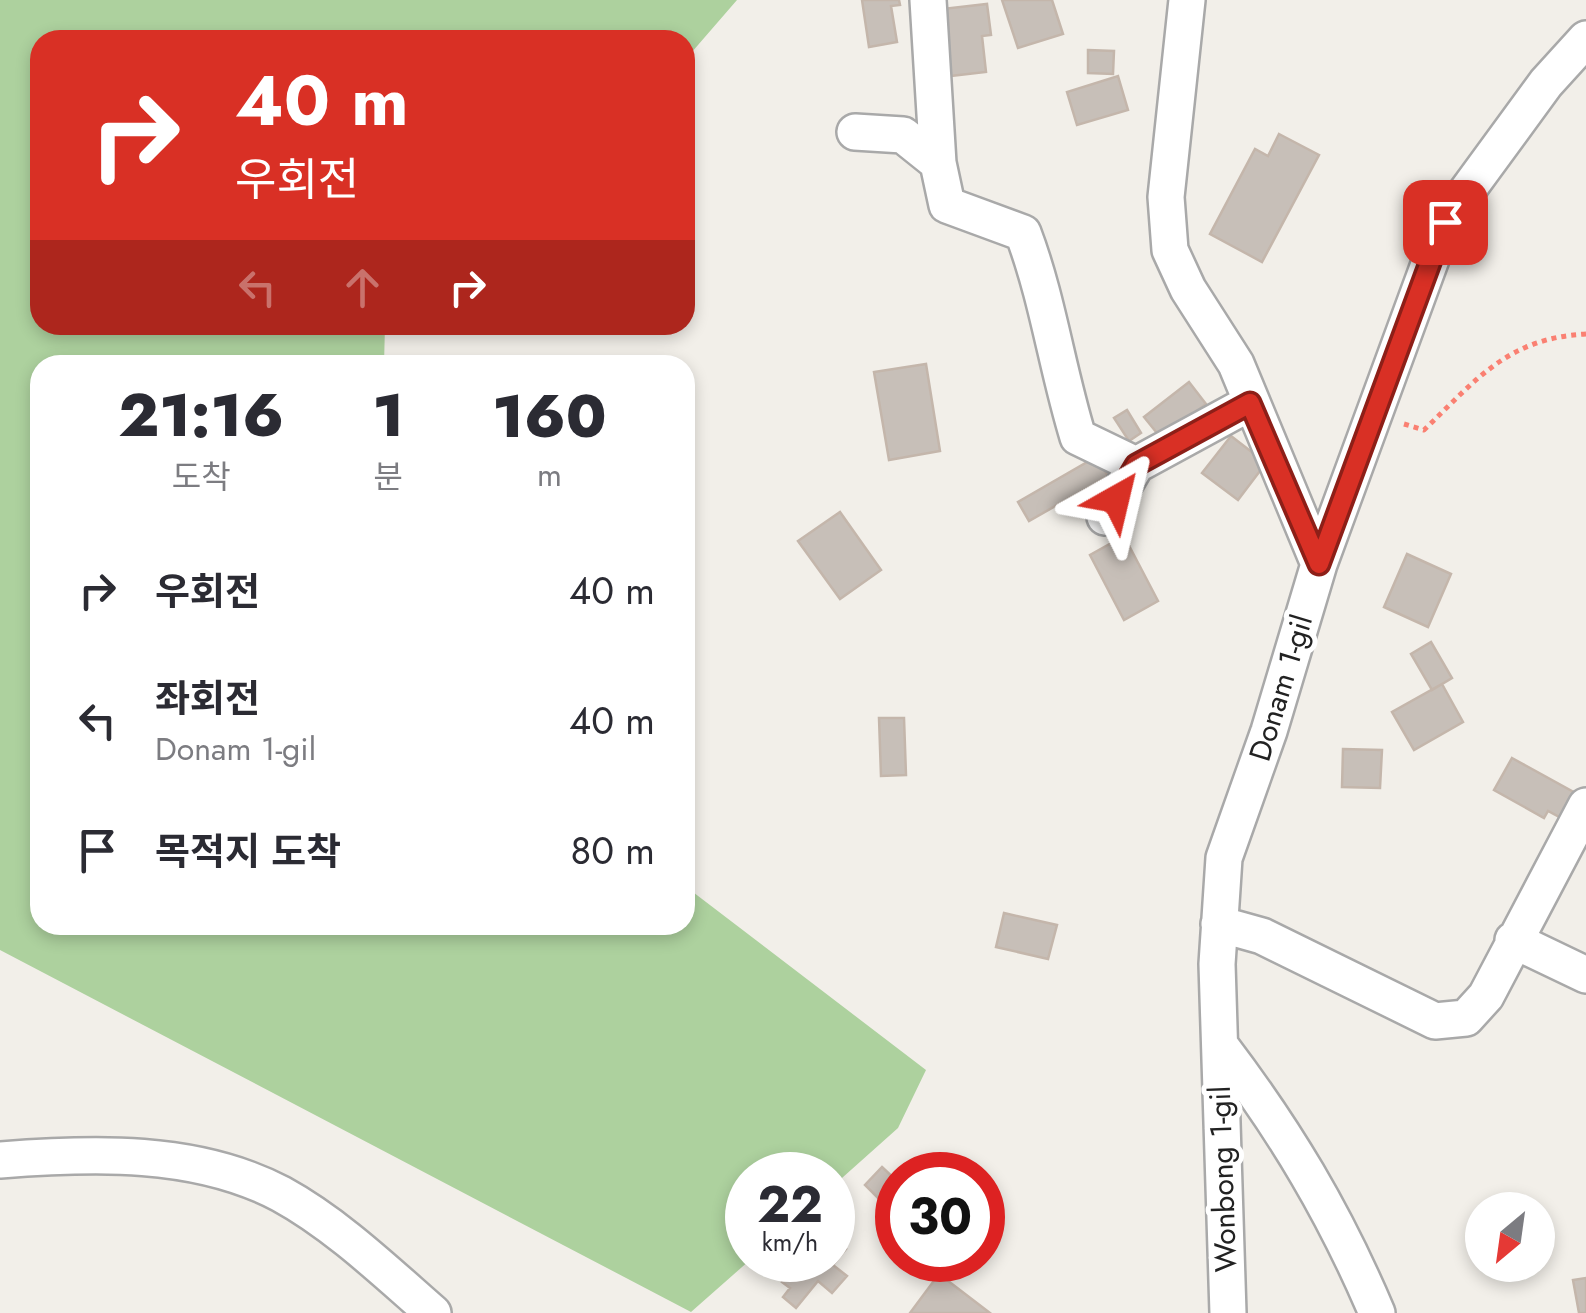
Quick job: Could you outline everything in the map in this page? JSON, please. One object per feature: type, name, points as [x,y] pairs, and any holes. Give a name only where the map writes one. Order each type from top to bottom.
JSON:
[{"type":"street","points":[[928,0],[938,163],[947,205],[1022,234],[1040,278],[1057,370],[1078,437],[1136,465]]},
{"type":"street","points":[[1188,0],[1166,196],[1170,250],[1188,289],[1236,364],[1319,564]]},
{"type":"street","name":"Donam 1-gil","points":[[1220,1045],[1219,924],[1224,858],[1372,414],[1445,222],[1546,84],[1586,39]]},
{"type":"street","points":[[854,132],[903,135],[938,163]]},
{"type":"street","points":[[1105,517],[1136,465],[1250,403]]},
{"type":"street","points":[[1219,924],[1262,936],[1435,1020],[1466,1018],[1486,996],[1586,806]]},
{"type":"street","points":[[1513,940],[1586,976]]},
{"type":"street","points":[[1220,1045],[1284,1130],[1341,1229],[1377,1313]]},
{"type":"street","name":"Wonbong 1-gil","points":[[1220,1045],[1228,1313]]},
{"type":"street","points":[[0,1160],[95,1153],[196,1165],[280,1194],[362,1252],[433,1313]]},
{"type":"path","points":[[1372,414],[1424,430],[1506,354],[1557,336],[1586,334]]},
{"type":"green space","points":[[0,0],[737,0],[695,48],[695,30],[30,30],[30,335],[385,335],[384,355],[30,355],[30,935],[695,935],[695,894],[926,1070],[898,1128],[855,1166],[855,1152],[725,1152],[725,1282],[691,1312],[0,950]]},
{"type":"building","points":[[862,0],[899,0],[900,5],[891,6],[897,42],[869,47]]},
{"type":"building","points":[[1002,0],[1052,0],[1063,34],[1018,48]]},
{"type":"building","points":[[987,4],[991,35],[982,36],[986,72],[950,76],[942,9]]},
{"type":"building","points":[[1088,50],[1114,51],[1113,74],[1088,73]]},
{"type":"building","points":[[1118,76],[1128,110],[1077,125],[1067,92]]},
{"type":"building","points":[[1279,134],[1319,155],[1262,262],[1210,234],[1255,149],[1268,156]]},
{"type":"building","points":[[926,364],[940,451],[889,460],[874,372]]},
{"type":"building","points":[[1189,382],[1206,404],[1161,438],[1144,417]]},
{"type":"building","points":[[1127,410],[1141,433],[1129,441],[1114,418]]},
{"type":"building","points":[[1231,436],[1266,463],[1238,500],[1202,473]]},
{"type":"building","points":[[1096,457],[1108,476],[1029,521],[1018,502]]},
{"type":"building","points":[[840,512],[881,570],[840,599],[798,541]]},
{"type":"building","points":[[1124,536],[1158,601],[1124,620],[1090,555]]},
{"type":"building","points":[[1407,554],[1451,574],[1428,627],[1384,607]]},
{"type":"building","points":[[1431,642],[1452,678],[1432,690],[1411,654]]},
{"type":"building","points":[[1442,684],[1463,722],[1414,750],[1392,712]]},
{"type":"building","points":[[879,718],[904,718],[906,775],[881,776]]},
{"type":"building","points":[[1343,749],[1382,750],[1380,788],[1342,787]]},
{"type":"building","points":[[1512,758],[1579,795],[1565,820],[1548,811],[1544,818],[1494,790]]},
{"type":"building","points":[[1004,913],[1057,925],[1048,959],[996,947]]},
{"type":"building","points":[[875,1174],[875,1195],[865,1185]]},
{"type":"building","points":[[1586,1278],[1586,1313],[1579,1313],[1573,1280]]},
{"type":"building","points":[[782,1282],[817,1282],[796,1308],[783,1297],[790,1288]]},
{"type":"building","points":[[819,1282],[842,1282],[832,1293]]},
{"type":"building","points":[[933,1282],[949,1282],[990,1313],[910,1313]]},
{"type":"route","points":[[1116,499],[1136,465],[1250,403],[1319,564],[1394,351],[1445,222]]}]
